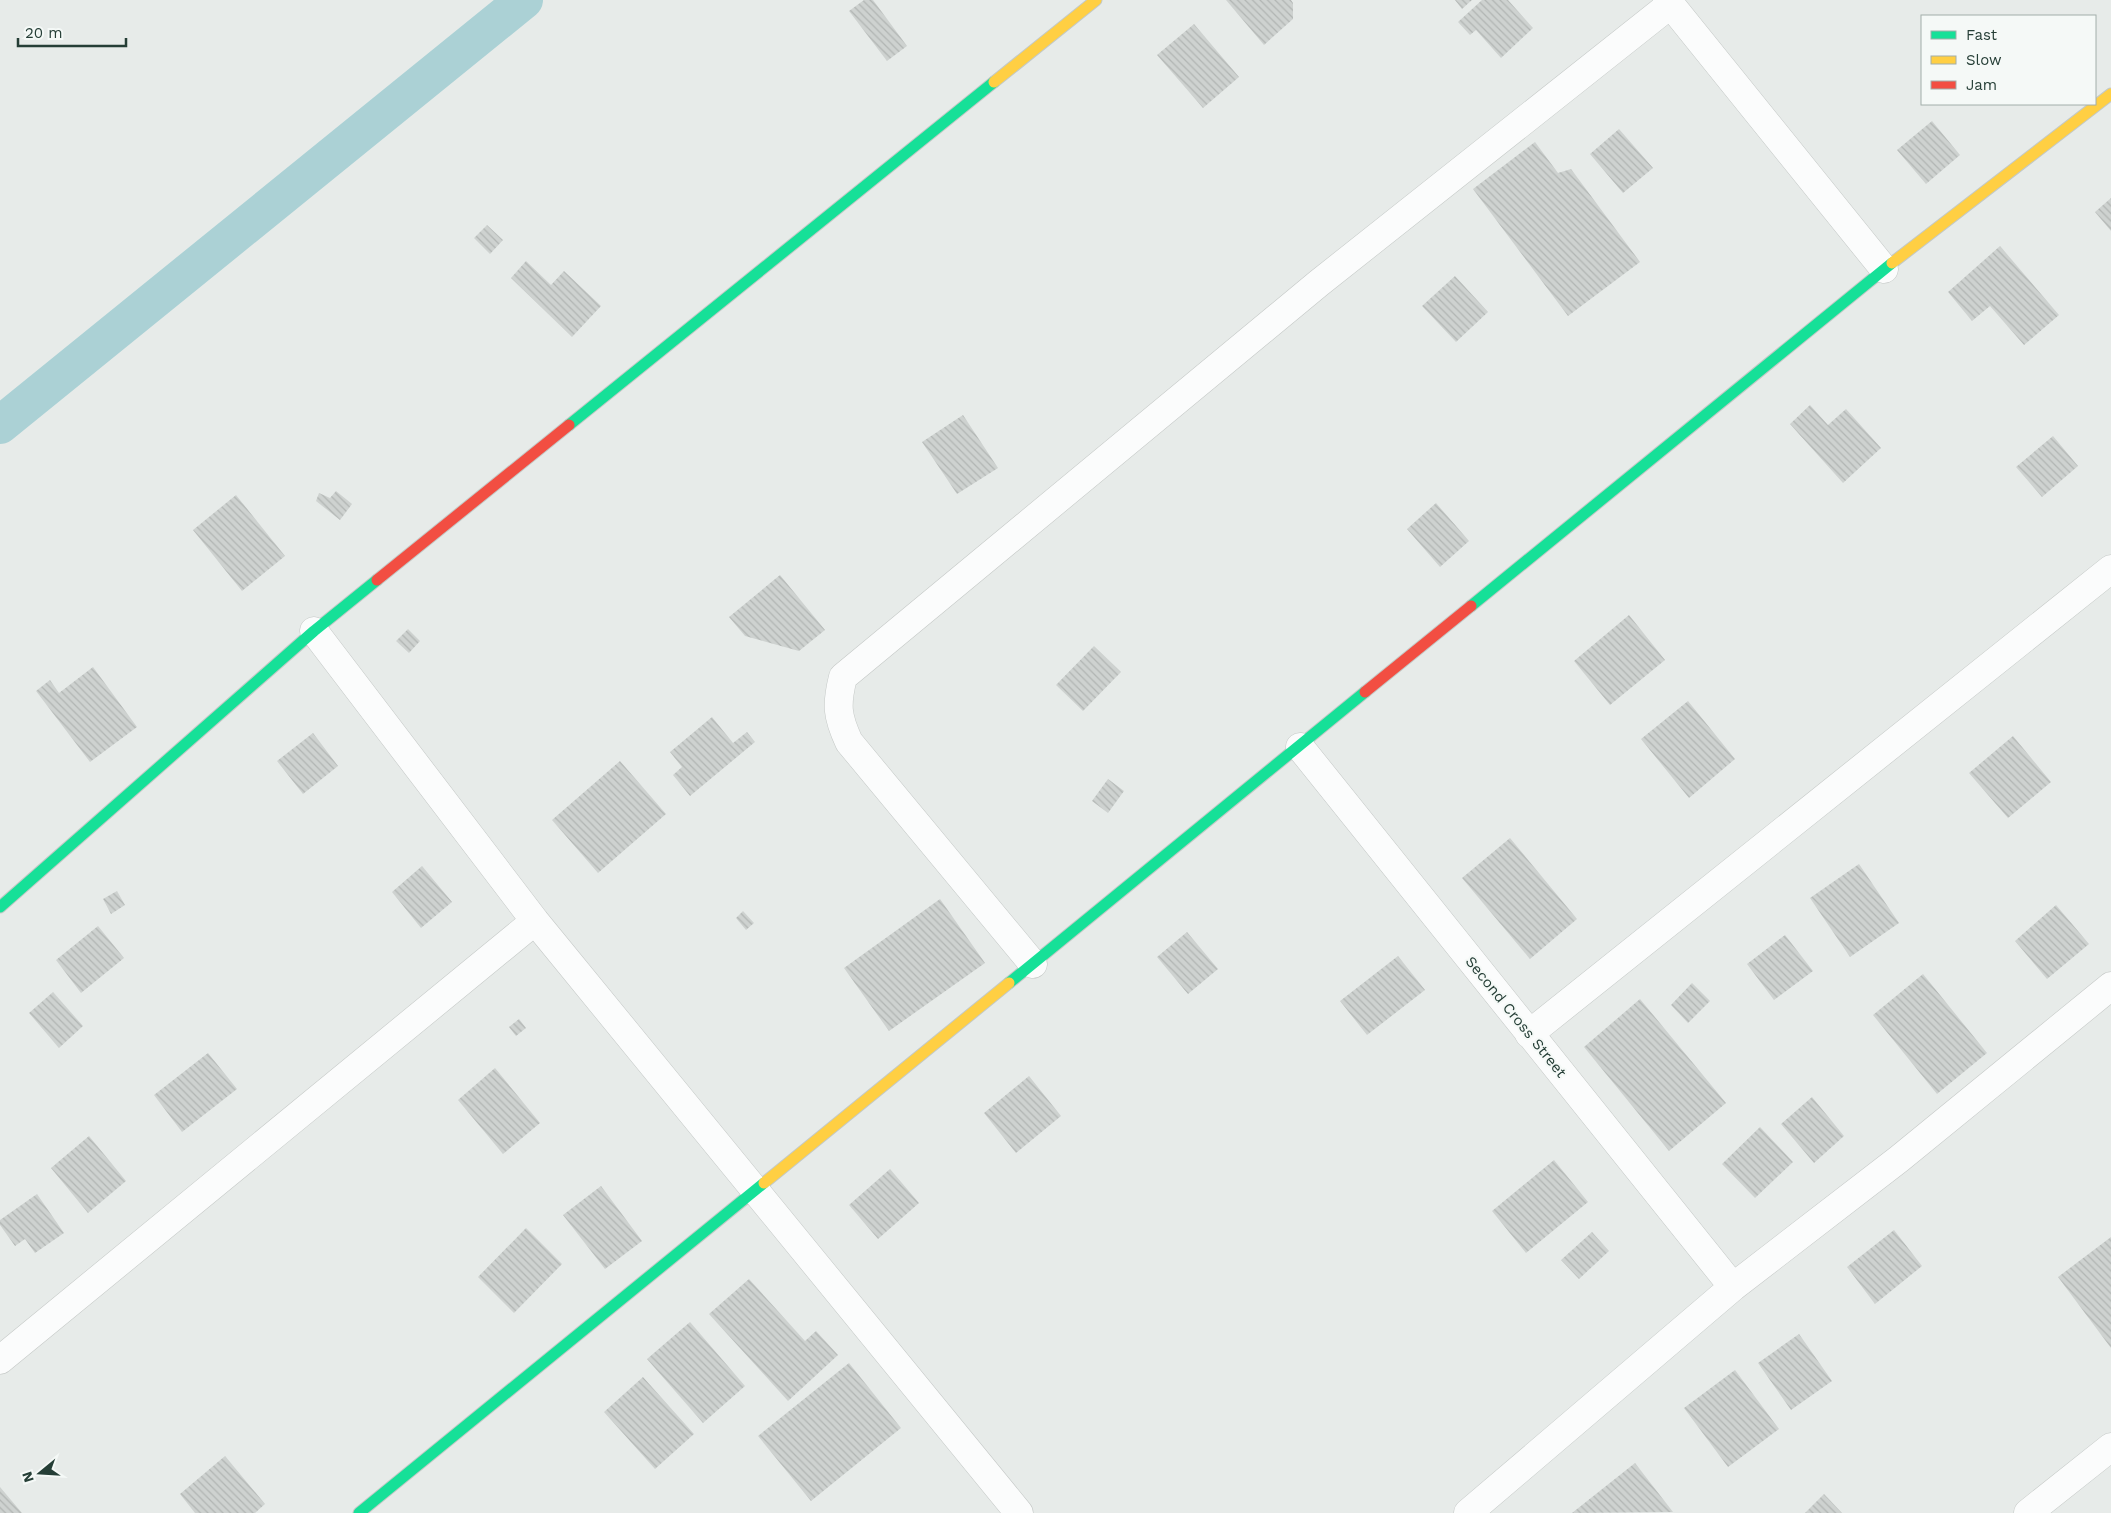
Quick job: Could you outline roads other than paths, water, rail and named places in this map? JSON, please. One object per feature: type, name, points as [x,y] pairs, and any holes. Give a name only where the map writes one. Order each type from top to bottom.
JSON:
[{"type":"street","points":[[0,908],[314,630],[1096,0]]},
{"type":"street","points":[[1033,964],[849,742],[838,719],[837,700],[843,676],[1319,283],[1669,2],[1884,269]]},
{"type":"street","points":[[359,1513],[1884,269],[2111,94]]},
{"type":"street","points":[[1529,1034],[2111,569]]},
{"type":"street","points":[[314,630],[535,921],[1019,1513]]},
{"type":"street","name":"Second Cross Street","points":[[1300,746],[1733,1287]]},
{"type":"street","points":[[0,1360],[535,921]]},
{"type":"street","points":[[1468,1513],[1733,1287],[1899,1160],[2111,986]]},
{"type":"street","points":[[2028,1513],[2111,1447]]},
{"type":"waterway","points":[[0,425],[524,0]]}]
